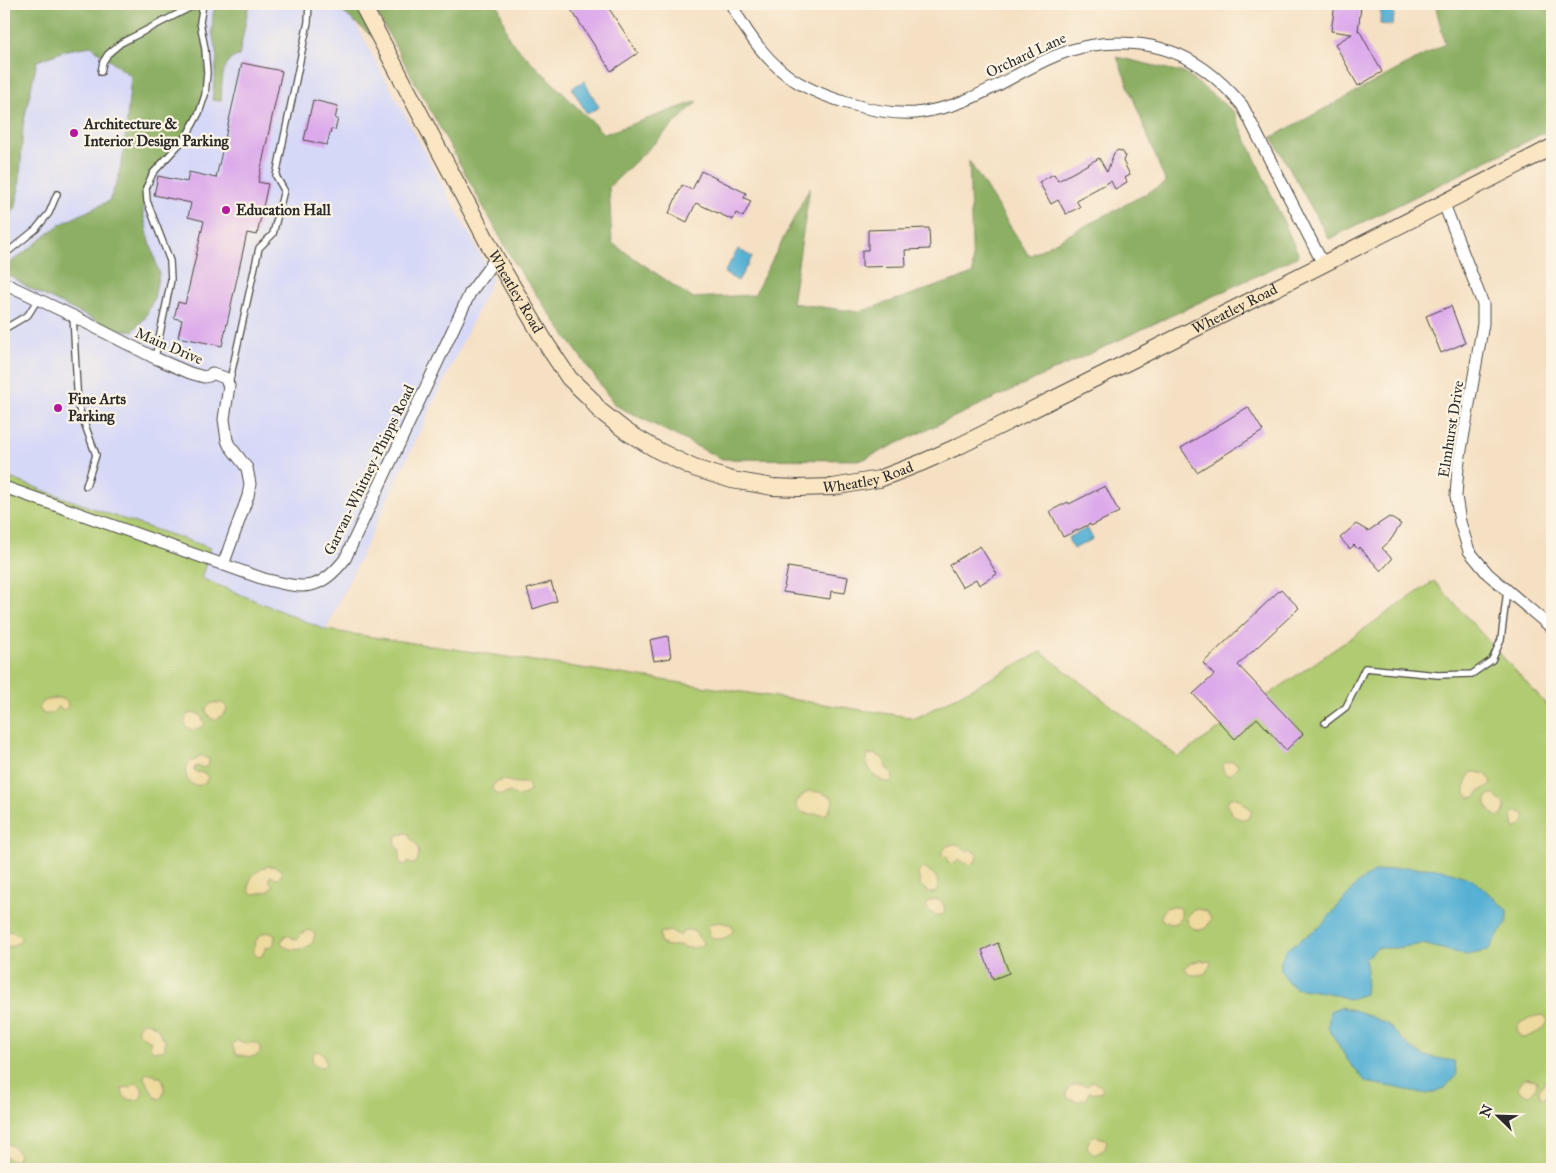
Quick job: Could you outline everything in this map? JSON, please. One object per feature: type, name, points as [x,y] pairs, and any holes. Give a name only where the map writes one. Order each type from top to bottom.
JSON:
[{"type":"main road","name":"Wheatley Road","points":[[362,4],[496,258],[547,344],[570,378],[599,410],[627,432],[659,451],[694,468],[732,480],[773,487],[832,487],[879,479],[923,462],[964,444],[1444,204],[1552,147]]},
{"type":"street","name":"Orchard Lane","points":[[731,4],[751,37],[766,56],[787,75],[813,91],[840,101],[890,112],[915,113],[964,101],[1055,56],[1094,44],[1119,42],[1142,45],[1165,50],[1186,59],[1203,68],[1242,105],[1323,264]]},
{"type":"street","name":"Elmhurst Drive","points":[[1444,204],[1483,304],[1484,324],[1458,467],[1456,496],[1460,522],[1469,551],[1488,574],[1552,628]]},
{"type":"street","name":"Garvan-Whitney-Phipps Road","points":[[4,487],[264,579],[299,587],[323,581],[345,559],[470,293],[496,258]]},
{"type":"street","name":"Main Drive","points":[[4,283],[190,373],[204,377],[212,373],[225,378],[229,386]]},
{"type":"street","points":[[223,565],[248,496],[250,484],[247,468],[227,440],[224,419],[229,386]]},
{"type":"lane","points":[[102,72],[103,62],[108,54],[121,43],[197,4]]},
{"type":"lane","points":[[156,358],[171,280],[170,261],[147,201],[146,188],[153,173],[186,137],[206,94],[205,49],[200,22],[203,4]]},
{"type":"lane","points":[[229,386],[259,248],[273,234],[284,190],[276,176],[308,22],[309,4]]},
{"type":"lane","points":[[4,255],[36,229],[49,213],[57,194]]},
{"type":"lane","points":[[4,329],[28,315],[38,299]]},
{"type":"lane","points":[[73,316],[78,406],[96,455],[86,486]]},
{"type":"lane","points":[[1325,723],[1346,707],[1364,668],[1438,674],[1472,674],[1492,660],[1501,640],[1507,590]]},
{"type":"shaded area","points":[[4,4],[345,4],[493,278],[326,630],[201,578],[211,548],[114,516],[4,476]]},
{"type":"green space","points":[[4,4],[203,4],[200,22],[205,49],[205,95],[186,137],[153,173],[146,188],[143,212],[159,273],[154,298],[145,318],[133,331],[111,328],[31,289],[4,272],[4,267],[59,225],[109,201],[118,179],[124,152],[131,76],[91,46],[67,50],[37,61],[23,125],[20,178],[16,207],[4,220]]},
{"type":"green space","points":[[216,4],[249,4],[239,56],[228,62],[223,74],[221,101],[212,100],[217,57],[212,32],[213,14]]},
{"type":"green space","points":[[333,4],[362,4],[385,47]]},
{"type":"green space","points":[[372,4],[498,4],[509,39],[604,134],[698,101],[609,187],[612,243],[692,298],[754,295],[810,187],[792,303],[859,312],[973,274],[969,161],[1029,256],[1166,183],[1117,57],[1185,73],[1234,112],[1299,256],[862,460],[722,459],[615,405],[516,266]]},
{"type":"green space","points":[[1435,4],[1552,4],[1552,129],[1329,239],[1272,137],[1445,44]]},
{"type":"green space","points":[[4,476],[114,516],[211,548],[201,578],[326,630],[916,718],[1041,652],[1178,757],[1434,581],[1552,711],[1552,1169],[4,1169]]},
{"type":"sand","points":[[58,698],[67,701],[67,708],[64,710],[58,707],[51,714],[43,714],[39,708],[42,702]]},
{"type":"sand","points":[[212,703],[222,703],[227,707],[226,712],[216,720],[210,718],[206,711],[206,708]]},
{"type":"sand","points":[[192,713],[200,714],[205,724],[192,730],[186,727],[185,720],[187,715]]},
{"type":"sand","points":[[874,754],[883,759],[886,768],[892,772],[893,779],[890,782],[884,782],[874,776],[869,768],[867,763],[868,755]]},
{"type":"sand","points":[[199,756],[209,759],[209,764],[204,767],[195,767],[194,770],[204,773],[208,777],[201,785],[196,785],[188,780],[186,768],[190,761],[196,760]]},
{"type":"sand","points":[[1232,761],[1238,764],[1238,766],[1231,774],[1226,774],[1223,770],[1223,765]]},
{"type":"sand","points":[[1472,772],[1488,776],[1491,785],[1480,791],[1477,796],[1471,798],[1465,793],[1465,790],[1467,779]]},
{"type":"sand","points":[[502,780],[527,783],[531,790],[519,797],[510,792],[501,795],[496,794],[492,787],[495,783]]},
{"type":"sand","points":[[808,791],[819,792],[832,797],[833,803],[827,814],[808,814],[798,809],[796,803]]},
{"type":"sand","points":[[1490,794],[1495,795],[1504,803],[1505,808],[1502,816],[1497,817],[1487,807],[1486,801]]},
{"type":"sand","points":[[1230,798],[1238,799],[1249,807],[1252,811],[1249,818],[1237,818],[1232,813],[1226,804]]},
{"type":"sand","points":[[1518,811],[1525,814],[1525,820],[1521,826],[1514,828],[1512,816]]},
{"type":"sand","points":[[409,834],[416,844],[419,853],[415,864],[408,862],[405,865],[400,863],[399,860],[400,851],[396,846],[395,839],[399,835]]},
{"type":"sand","points":[[960,845],[966,851],[970,849],[977,854],[976,861],[970,865],[959,860],[954,863],[948,862],[947,857],[942,856],[942,852],[947,846]]},
{"type":"sand","points":[[269,866],[281,870],[282,875],[278,878],[270,876],[269,881],[273,885],[269,891],[255,894],[250,893],[249,884],[253,876],[256,872]]},
{"type":"sand","points":[[924,868],[936,878],[938,889],[935,893],[928,892],[920,885],[918,873]]},
{"type":"sand","points":[[935,899],[942,901],[945,909],[944,914],[933,914],[926,906],[927,902]]},
{"type":"sand","points":[[1168,907],[1178,907],[1181,909],[1181,917],[1176,923],[1170,924],[1162,920],[1162,912]]},
{"type":"sand","points":[[1198,909],[1206,911],[1211,918],[1207,926],[1202,930],[1191,927],[1187,917],[1190,912]]},
{"type":"sand","points":[[719,922],[732,925],[733,931],[722,939],[711,936],[708,927],[710,924]]},
{"type":"sand","points":[[310,930],[315,934],[314,940],[306,947],[291,949],[284,946],[281,942],[285,935],[295,940],[298,939],[301,933]]},
{"type":"sand","points":[[684,930],[696,933],[703,944],[695,948],[688,948],[680,945],[668,946],[660,942],[660,933],[671,931],[680,936]]},
{"type":"sand","points":[[4,931],[17,934],[21,938],[20,942],[4,947]]},
{"type":"sand","points":[[267,932],[275,935],[274,944],[269,948],[266,947],[262,956],[258,957],[254,953],[255,943],[258,938]]},
{"type":"sand","points":[[1201,960],[1204,962],[1210,961],[1211,964],[1205,974],[1191,975],[1187,972],[1186,967]]},
{"type":"sand","points":[[1544,1015],[1548,1021],[1547,1024],[1537,1032],[1522,1038],[1517,1032],[1518,1025],[1524,1021]]},
{"type":"sand","points":[[146,1022],[156,1027],[161,1037],[165,1039],[165,1049],[163,1051],[153,1051],[149,1046],[151,1041],[139,1033],[140,1025]]},
{"type":"sand","points":[[237,1040],[247,1044],[257,1044],[260,1047],[260,1053],[252,1056],[236,1054],[232,1045]]},
{"type":"sand","points":[[315,1051],[324,1055],[326,1064],[323,1067],[315,1066],[312,1062],[312,1056]]},
{"type":"sand","points":[[147,1073],[161,1077],[164,1088],[161,1099],[156,1098],[144,1079]]},
{"type":"sand","points":[[1526,1078],[1536,1080],[1537,1082],[1530,1095],[1522,1093],[1519,1088],[1522,1080]]},
{"type":"sand","points":[[1552,1080],[1552,1095],[1540,1097],[1539,1089],[1545,1082]]},
{"type":"sand","points":[[1094,1082],[1103,1089],[1101,1093],[1089,1092],[1087,1099],[1075,1102],[1068,1099],[1066,1092],[1070,1087],[1079,1084],[1087,1086]]},
{"type":"sand","points":[[136,1083],[141,1087],[141,1097],[137,1100],[130,1100],[125,1097],[122,1088],[130,1087]]},
{"type":"sand","points":[[1095,1136],[1107,1141],[1105,1149],[1094,1155],[1087,1145],[1091,1137]]},
{"type":"sand","points":[[4,1143],[17,1150],[19,1155],[16,1161],[4,1156]]},
{"type":"water","points":[[1381,4],[1395,4],[1393,25],[1380,24]]},
{"type":"water","points":[[584,81],[599,107],[587,114],[572,88]]},
{"type":"water","points":[[738,249],[752,257],[738,281],[724,273]]},
{"type":"water","points":[[1087,528],[1093,539],[1073,549],[1068,538]]},
{"type":"water","points":[[1404,867],[1442,869],[1474,880],[1507,910],[1507,923],[1488,951],[1466,955],[1423,944],[1395,948],[1377,948],[1365,959],[1367,970],[1365,994],[1349,999],[1329,993],[1295,988],[1287,981],[1280,962],[1287,949],[1321,926],[1357,884],[1374,872]]},
{"type":"water","points":[[1340,1007],[1361,1012],[1387,1024],[1412,1049],[1425,1056],[1454,1061],[1457,1074],[1445,1088],[1428,1094],[1366,1082],[1348,1061],[1328,1027],[1330,1011]]},
{"type":"building","points":[[576,4],[606,4],[638,53],[611,71],[570,8]]},
{"type":"building","points":[[1335,4],[1361,7],[1358,31],[1382,72],[1358,86],[1335,44],[1352,34],[1331,31]]},
{"type":"building","name":"Education Hall","points":[[242,63],[282,71],[258,182],[268,184],[257,235],[247,233],[222,346],[178,337],[182,320],[174,318],[178,302],[185,304],[204,221],[188,217],[191,203],[154,195],[158,176],[187,182],[189,172],[216,178]]},
{"type":"building","points":[[313,100],[338,106],[335,119],[338,119],[335,130],[331,129],[327,145],[304,140]]},
{"type":"building","points":[[1118,150],[1123,152],[1125,156],[1123,161],[1130,175],[1125,178],[1127,182],[1115,189],[1111,181],[1076,200],[1080,207],[1066,214],[1058,200],[1051,204],[1039,182],[1054,174],[1058,181],[1099,158],[1107,172],[1114,153]]},
{"type":"building","points":[[701,171],[746,193],[744,198],[751,201],[743,217],[736,213],[733,220],[696,203],[687,222],[669,213],[682,185],[692,190]]},
{"type":"building","points":[[929,228],[930,249],[905,250],[906,266],[862,267],[862,250],[868,250],[868,230]]},
{"type":"building","points":[[1451,306],[1465,343],[1441,353],[1426,316]]},
{"type":"building","points":[[1248,407],[1263,431],[1197,472],[1181,448]]},
{"type":"building","points":[[1105,486],[1119,512],[1063,537],[1050,511]]},
{"type":"building","points":[[1389,517],[1401,524],[1390,541],[1382,548],[1392,559],[1381,571],[1359,547],[1358,549],[1354,545],[1350,549],[1340,538],[1356,524],[1368,531]]},
{"type":"building","points":[[980,546],[997,574],[979,585],[976,579],[962,587],[949,565]]},
{"type":"building","points":[[788,567],[848,577],[845,593],[831,591],[830,599],[783,592]]},
{"type":"building","points":[[551,582],[557,601],[533,609],[527,589]]},
{"type":"building","points":[[1281,589],[1299,608],[1238,665],[1303,734],[1286,750],[1257,718],[1235,739],[1193,694],[1214,675],[1203,663]]},
{"type":"building","points":[[668,636],[671,658],[654,661],[650,640]]},
{"type":"building","points":[[998,943],[1009,973],[993,979],[982,950]]},
{"type":"place","name":"Architecture & Interior Design Parking","points":[[74,133]]},
{"type":"place","name":"Education Hall","points":[[226,210]]},
{"type":"place","name":"Fine Arts Parking","points":[[58,408]]}]
